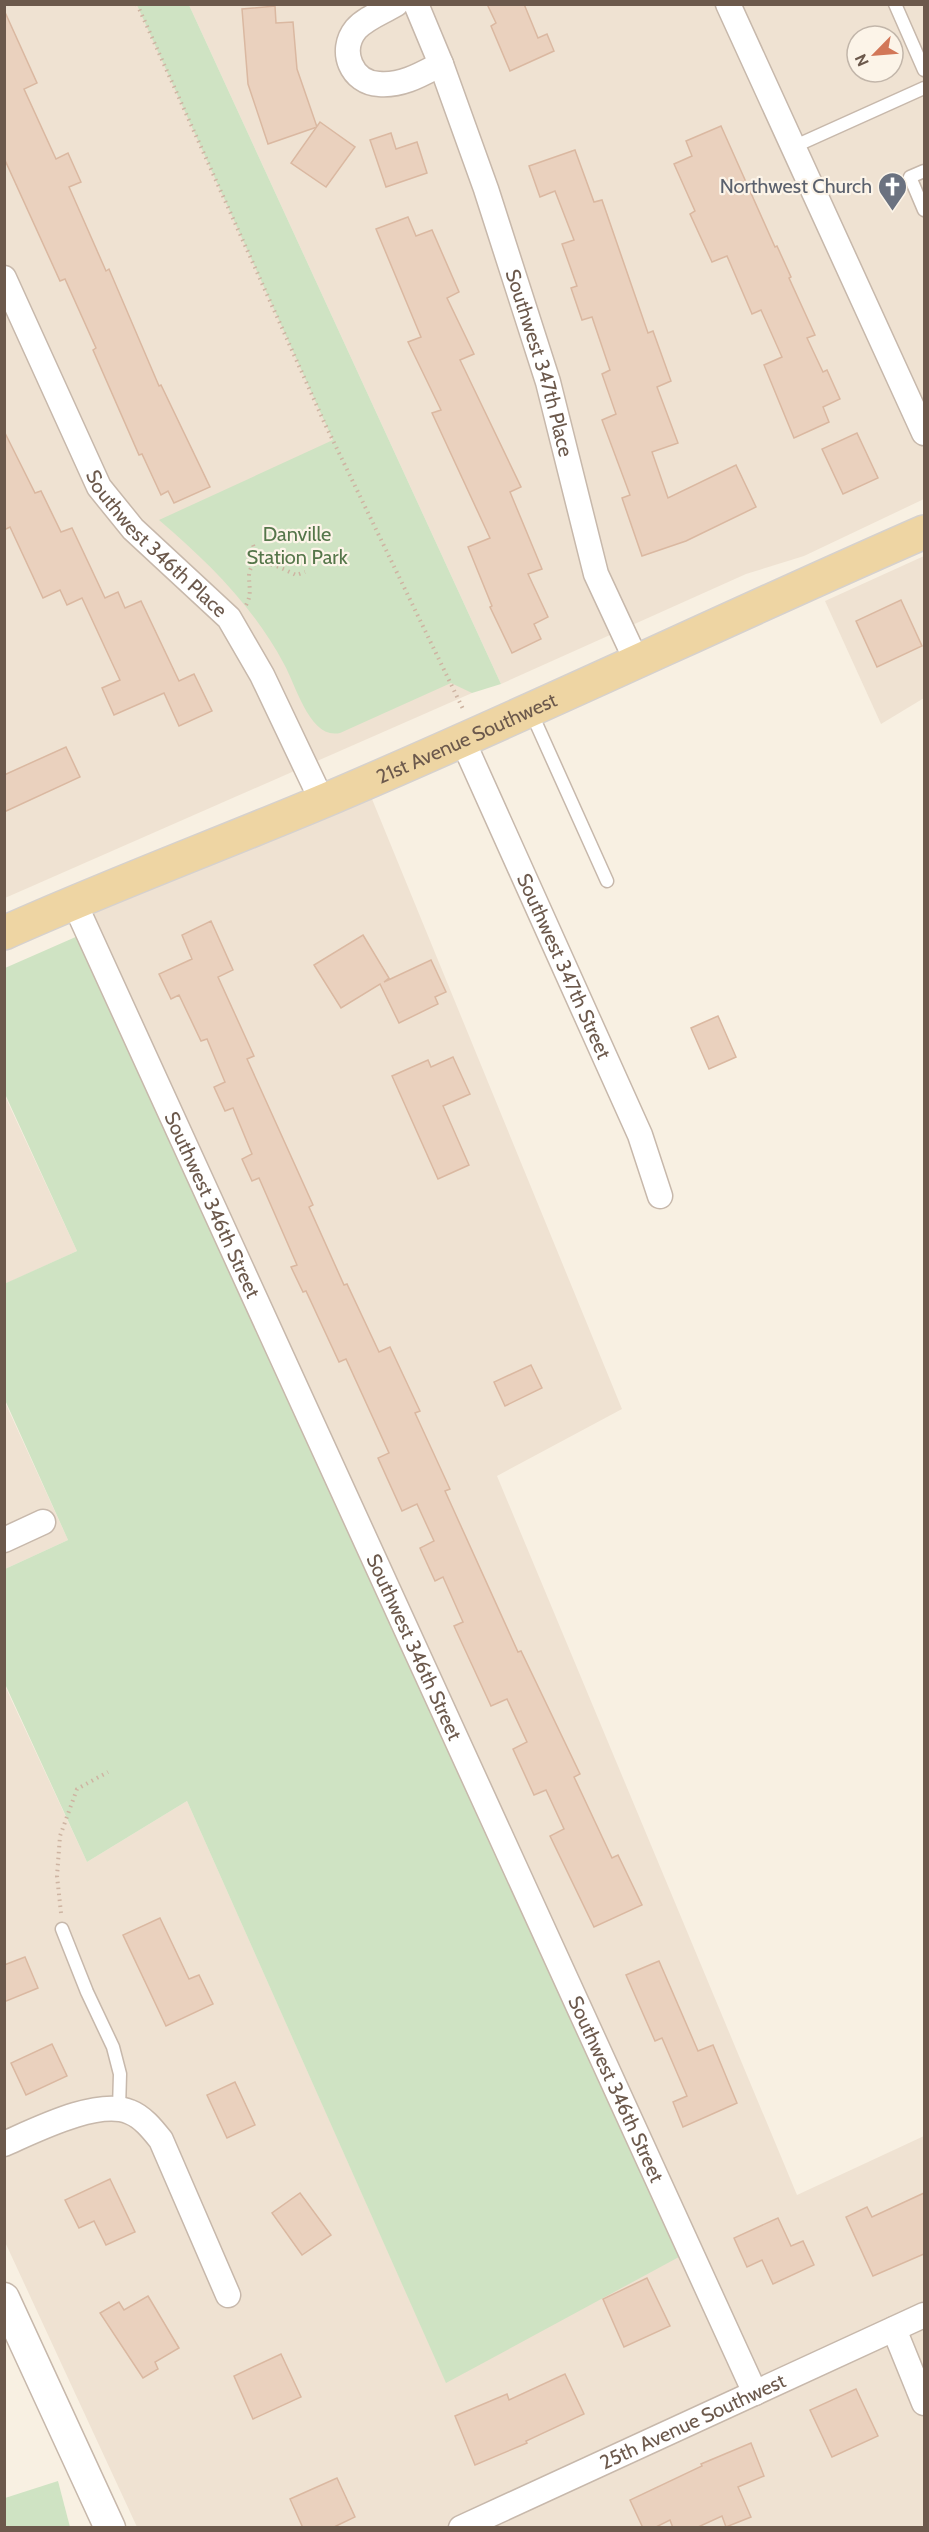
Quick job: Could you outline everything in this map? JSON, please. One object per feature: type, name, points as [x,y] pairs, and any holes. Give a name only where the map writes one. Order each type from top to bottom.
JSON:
[{"type":"main road","name":"21st Avenue Southwest","points":[[4,933],[322,801],[924,532]]},
{"type":"street","points":[[396,4],[368,19],[356,29],[349,41],[347,53],[353,70],[364,81],[388,84],[415,78],[441,64]]},
{"type":"street","name":"Southwest 347th Place","points":[[416,4],[441,64],[486,189],[548,382],[596,574],[636,660]]},
{"type":"street","points":[[728,4],[924,433]]},
{"type":"street","name":"Southwest 346th Place","points":[[4,278],[99,487],[133,529],[229,618],[262,675],[322,801]]},
{"type":"street","name":"Southwest 347th Street","points":[[468,736],[640,1135],[660,1196]]},
{"type":"street","name":"Southwest 346th Street","points":[[74,902],[755,2393]]},
{"type":"street","points":[[4,1540],[43,1522]]},
{"type":"street","points":[[4,2144],[76,2114],[125,2110],[153,2130],[166,2149],[228,2295]]},
{"type":"street","points":[[4,2298],[110,2528]]},
{"type":"street","name":"25th Avenue Southwest","points":[[460,2528],[924,2315]]},
{"type":"street","points":[[894,2329],[924,2403]]},
{"type":"lane","points":[[895,4],[924,70]]},
{"type":"lane","points":[[793,147],[924,88]]},
{"type":"lane","points":[[924,171],[910,177],[924,210]]},
{"type":"lane","points":[[530,709],[608,881]]},
{"type":"lane","points":[[62,1929],[87,1992],[113,2047],[120,2074],[125,2110]]},
{"type":"path","points":[[137,4],[468,736]]},
{"type":"path","points":[[253,545],[260,563]]},
{"type":"path","points":[[229,618],[244,608],[248,601],[249,575],[252,567],[260,563],[269,563],[296,575],[305,572]]},
{"type":"path","points":[[62,1929],[57,1876],[60,1836],[77,1789],[108,1772]]},
{"type":"shaded area","points":[[5,5],[151,5],[472,693],[5,898]]},
{"type":"shaded area","points":[[189,5],[924,5],[924,499],[804,556],[746,574],[501,684]]},
{"type":"shaded area","points":[[924,556],[924,698],[881,724],[825,601]]},
{"type":"shaded area","points":[[365,782],[622,1409],[497,1476],[797,2195],[924,2136],[924,2527],[137,2527],[5,2242],[4,1684],[87,1862],[187,1801],[446,2382],[74,902]]},
{"type":"shaded area","points":[[4,1094],[77,1251],[5,1284],[4,1284]]},
{"type":"shaded area","points":[[4,1400],[68,1540],[5,1569],[4,1569]]},
{"type":"green space","name":"Danville Station Park","points":[[137,5],[189,5],[501,684],[472,693],[451,683],[340,733],[329,733],[312,720],[272,643],[244,604],[195,552],[159,520],[333,440]]},
{"type":"green space","points":[[87,932],[690,2251],[446,2383],[187,1801],[87,1862],[5,1684],[5,1569],[68,1540],[5,1400],[4,1284],[77,1251],[5,1094],[5,968]]},
{"type":"green space","points":[[58,2481],[70,2527],[5,2527],[5,2498]]},
{"type":"building","points":[[487,4],[524,4],[538,38],[547,34],[554,51],[510,71],[491,26],[496,23]]},
{"type":"building","points":[[275,6],[276,23],[293,22],[297,69],[317,127],[268,144],[248,84],[242,9]]},
{"type":"building","points":[[4,10],[37,83],[24,89],[56,159],[68,153],[81,182],[69,187],[106,271],[109,269],[159,386],[161,385],[210,487],[174,503],[168,491],[161,495],[142,454],[139,455],[93,350],[96,348],[65,279],[60,281],[4,158]]},
{"type":"building","points":[[320,122],[355,147],[326,187],[291,163]]},
{"type":"building","points":[[721,126],[775,247],[777,246],[791,277],[789,278],[815,335],[807,338],[823,372],[827,370],[840,399],[823,407],[829,422],[794,438],[764,365],[782,357],[761,310],[752,314],[727,256],[712,262],[690,214],[695,211],[674,164],[692,156],[686,141]]},
{"type":"building","points":[[391,133],[396,149],[417,142],[427,173],[386,187],[370,140]]},
{"type":"building","points":[[575,150],[594,202],[602,200],[648,333],[653,331],[671,381],[657,387],[678,443],[652,452],[668,498],[736,465],[756,507],[686,541],[642,556],[622,498],[630,495],[602,420],[616,414],[602,374],[610,370],[592,317],[582,320],[571,288],[577,286],[562,244],[574,240],[555,191],[540,197],[529,166]]},
{"type":"building","points":[[408,217],[416,236],[432,230],[459,292],[447,298],[474,354],[460,360],[521,487],[510,492],[542,569],[528,574],[548,617],[534,624],[541,639],[512,653],[490,607],[492,606],[468,547],[490,538],[432,413],[441,410],[408,342],[421,337],[376,229]]},
{"type":"building","points":[[4,431],[35,493],[41,491],[61,532],[72,528],[105,598],[118,592],[125,608],[141,601],[179,681],[194,674],[212,711],[179,726],[164,693],[114,715],[102,688],[120,680],[82,598],[67,605],[60,590],[43,598],[10,527],[4,530]]},
{"type":"building","points":[[857,433],[878,478],[843,494],[822,449]]},
{"type":"building","points":[[901,600],[922,646],[877,667],[856,621]]},
{"type":"building","points":[[66,747],[80,777],[4,812],[4,775]]},
{"type":"building","points":[[211,921],[233,970],[218,977],[254,1056],[247,1059],[313,1205],[309,1207],[344,1285],[347,1284],[379,1352],[390,1347],[420,1411],[415,1413],[450,1489],[445,1491],[518,1652],[521,1651],[580,1774],[574,1777],[612,1858],[618,1855],[642,1905],[594,1927],[550,1836],[564,1829],[546,1790],[534,1795],[513,1749],[527,1742],[507,1699],[491,1706],[454,1626],[463,1622],[443,1577],[435,1581],[420,1548],[434,1541],[417,1504],[402,1511],[378,1458],[389,1453],[346,1359],[339,1362],[306,1291],[303,1292],[291,1267],[297,1265],[259,1178],[252,1181],[242,1159],[252,1154],[233,1108],[225,1111],[214,1087],[225,1082],[207,1039],[201,1041],[179,995],[171,999],[159,974],[192,959],[182,935]]},
{"type":"building","points":[[363,935],[389,978],[384,982],[431,960],[446,992],[435,997],[438,1004],[399,1023],[380,984],[341,1008],[314,965]]},
{"type":"building","points":[[718,1016],[736,1057],[709,1069],[691,1028]]},
{"type":"building","points":[[453,1057],[470,1094],[443,1106],[469,1165],[438,1179],[392,1076],[428,1060],[431,1067]]},
{"type":"building","points":[[531,1365],[542,1388],[505,1406],[494,1382]]},
{"type":"building","points":[[160,1918],[189,1979],[199,1975],[213,2004],[166,2026],[123,1935]]},
{"type":"building","points":[[25,1957],[38,1988],[4,2002],[4,1965]]},
{"type":"building","points":[[659,1961],[698,2051],[713,2045],[737,2103],[683,2127],[673,2102],[687,2096],[662,2038],[655,2041],[626,1975]]},
{"type":"building","points":[[52,2044],[67,2076],[26,2095],[11,2063]]},
{"type":"building","points":[[235,2082],[255,2125],[227,2138],[207,2095]]},
{"type":"building","points":[[110,2179],[135,2232],[106,2245],[94,2221],[79,2228],[65,2200]]},
{"type":"building","points":[[300,2193],[331,2235],[302,2255],[272,2213]]},
{"type":"building","points":[[924,2193],[924,2254],[873,2276],[846,2217],[867,2207],[872,2217]]},
{"type":"building","points":[[778,2218],[791,2246],[803,2241],[814,2265],[773,2284],[762,2260],[747,2267],[734,2238]]},
{"type":"building","points":[[647,2278],[670,2326],[624,2347],[603,2299]]},
{"type":"building","points":[[148,2296],[179,2348],[155,2362],[158,2369],[143,2378],[100,2313],[119,2302],[124,2310]]},
{"type":"building","points":[[281,2354],[301,2397],[253,2419],[234,2376]]},
{"type":"building","points":[[565,2374],[584,2414],[526,2441],[527,2443],[475,2465],[455,2416],[507,2394],[509,2400]]},
{"type":"building","points":[[856,2389],[878,2436],[832,2457],[810,2410]]},
{"type":"building","points":[[751,2443],[764,2476],[738,2487],[751,2517],[726,2527],[722,2516],[696,2528],[673,2528],[670,2520],[654,2528],[643,2528],[630,2500],[702,2466],[701,2464]]},
{"type":"building","points":[[337,2478],[355,2517],[332,2528],[303,2528],[290,2499]]},
{"type":"place","name":"Northwest Church","points":[[893,212]]}]
